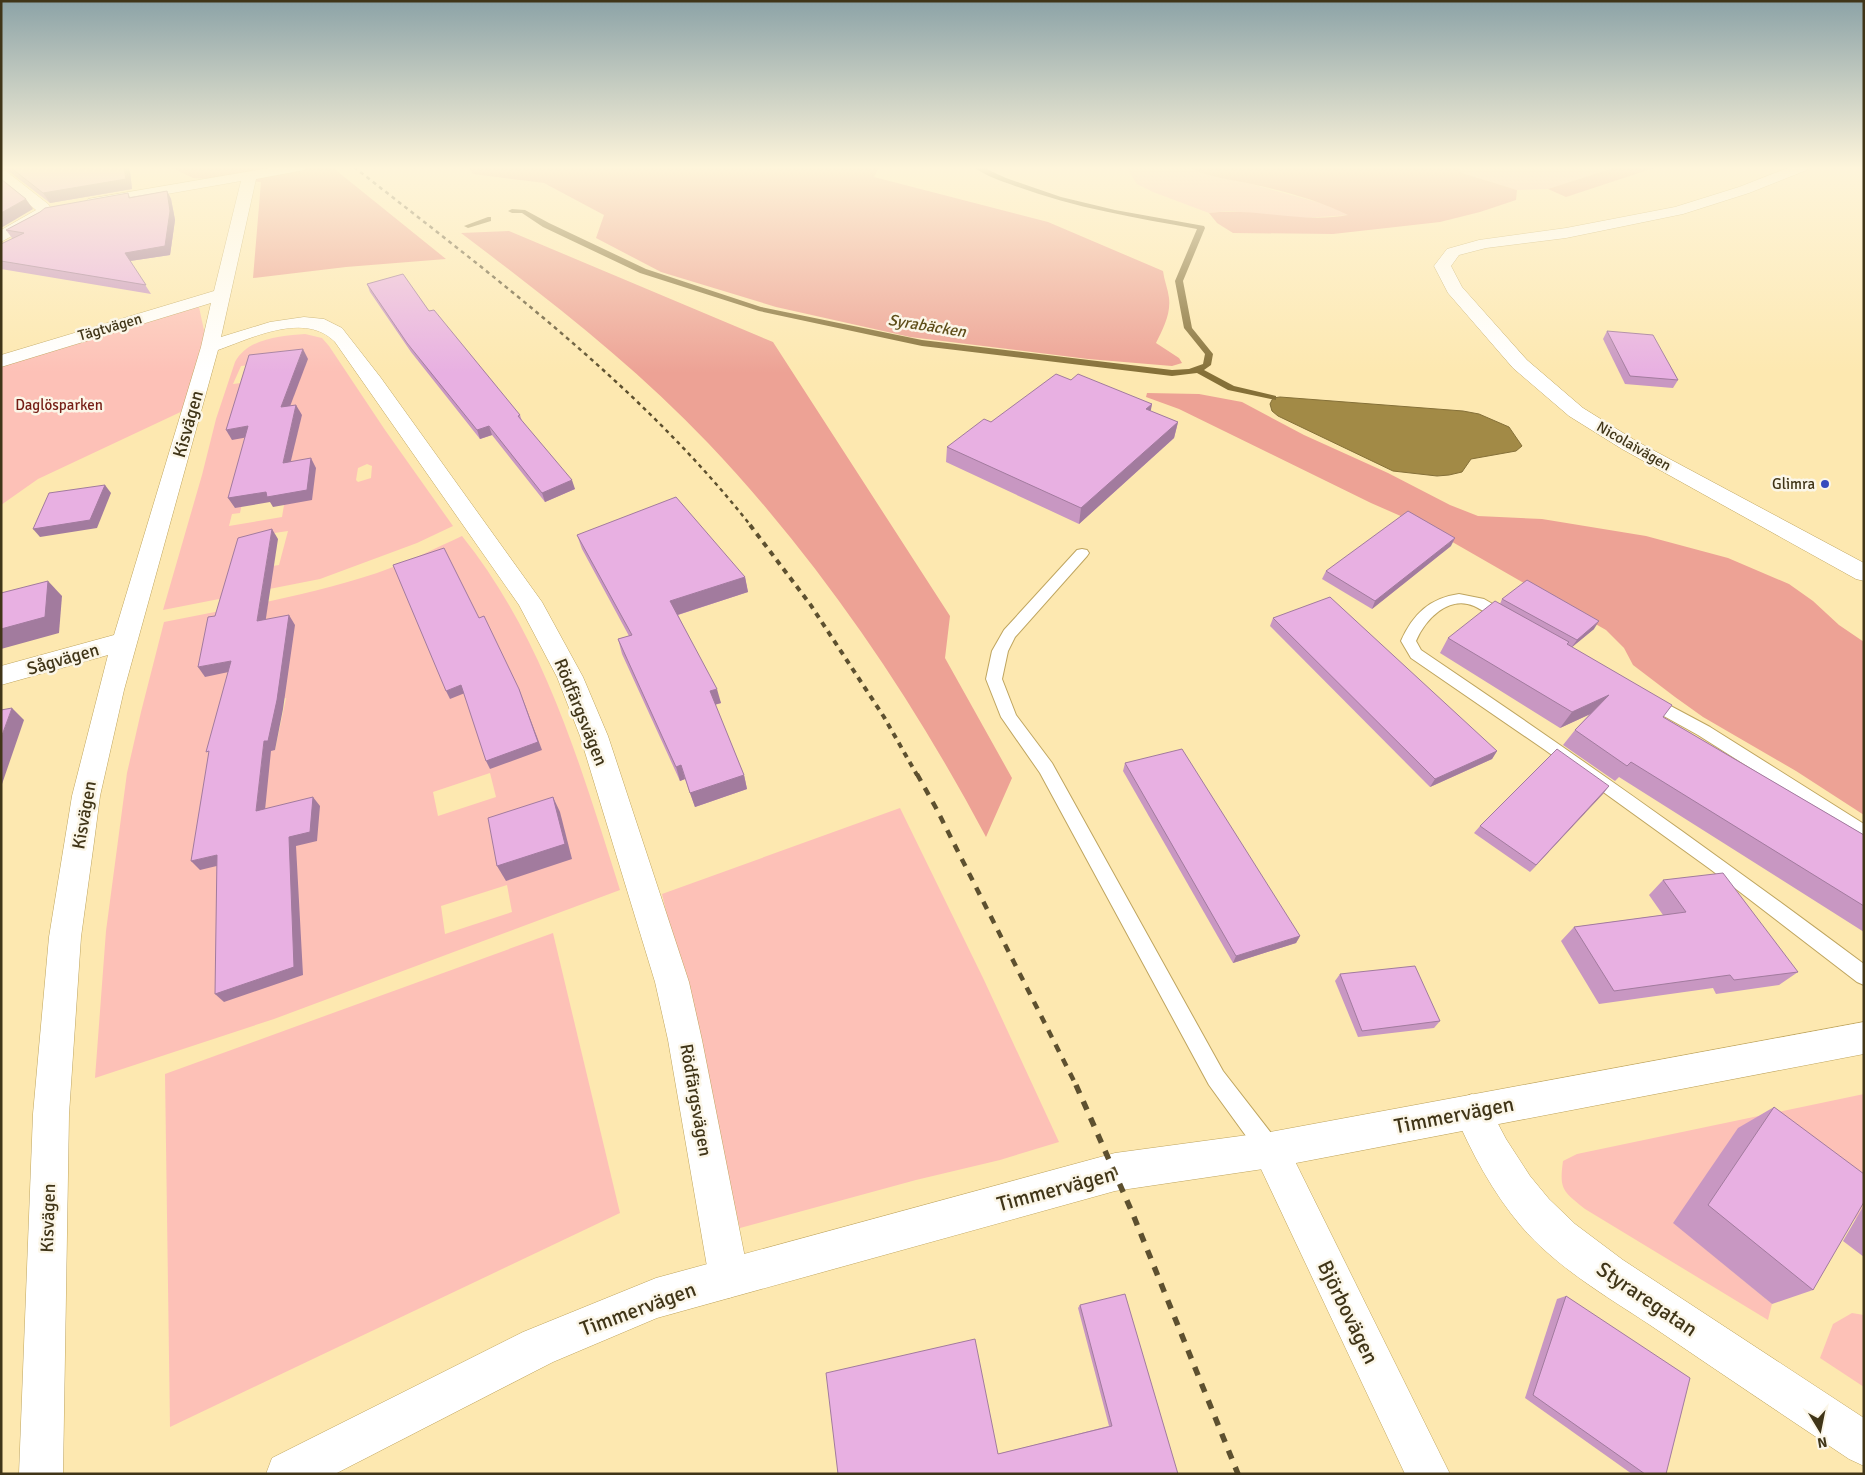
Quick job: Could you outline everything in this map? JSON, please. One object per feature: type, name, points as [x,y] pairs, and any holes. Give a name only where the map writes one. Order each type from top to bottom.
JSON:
[{"type":"street","name":"Kisvägen","points":[[41,1474],[51,1114],[65,937],[86,796],[111,690],[210,346],[220,295],[237,236]]},
{"type":"street","name":"Nicolaivägen","points":[[1551,236],[1478,245],[1453,252],[1442,266],[1454,289],[1520,364],[1576,412],[1630,445],[1864,573]]},
{"type":"street","name":"Tägtvägen","points":[[1,361],[220,295]]},
{"type":"street","name":"Rödfärgsvägen","points":[[210,346],[287,324],[320,324],[330,328],[340,337],[361,368],[374,382],[530,602],[570,677],[594,736],[672,982],[685,1040],[729,1278]]},
{"type":"street","name":"Sågvägen","points":[[1,676],[126,641]]},
{"type":"street","name":"Timmervägen","points":[[288,1474],[538,1347],[656,1298],[1115,1172],[1270,1150],[1864,1038]]},
{"type":"street","name":"Styraregatan","points":[[1472,1112],[1497,1162],[1536,1214],[1569,1245],[1609,1274],[1864,1444]]},
{"type":"street","name":"Björbovägen","points":[[1270,1150],[1428,1474]]},
{"type":"lane","points":[[1082,552],[1009,634],[1000,651],[994,678],[1009,717],[1046,768],[1216,1078],[1270,1150]]},
{"type":"lane","points":[[1518,626],[1471,600],[1453,599],[1430,608],[1413,627],[1408,641],[1416,654],[1551,746],[1716,864],[1864,976]]},
{"type":"lane","points":[[1638,694],[1704,731],[1864,833]]},
{"type":"green space","name":"Daglösparken","points":[[199,307],[205,335],[199,384],[204,401],[38,479],[1,505],[1,361]]},
{"type":"green space","points":[[305,334],[322,338],[329,346],[385,430],[453,526],[417,543],[320,579],[163,610],[216,419],[235,362],[241,354],[257,343],[276,337]],"holes":[[[308,359],[259,381],[233,384],[241,366]],[[367,464],[372,466],[371,478],[358,482],[356,480],[358,468]],[[247,479],[284,505],[282,517],[229,526],[232,514],[240,513]],[[288,531],[279,565],[238,571],[248,537]]]},
{"type":"green space","points":[[462,536],[491,575],[516,617],[538,660],[574,751],[620,890],[274,1019],[95,1078],[106,931],[127,773],[164,622],[271,601],[351,581],[399,565]],"holes":[[[286,698],[275,750],[228,708]],[[490,773],[496,797],[438,816],[433,792]],[[507,885],[512,912],[445,934],[441,906]]]},
{"type":"green space","points":[[900,808],[984,980],[1059,1142],[1000,1160],[916,1180],[740,1228],[662,894]]},
{"type":"green space","points":[[553,933],[620,1213],[170,1427],[165,1074]]},
{"type":"green space","points":[[1864,1094],[1864,1205],[1856,1219],[1834,1201],[1673,1222],[1772,1304],[1768,1320],[1585,1209],[1567,1194],[1562,1184],[1563,1161],[1577,1154]]},
{"type":"green space","points":[[1852,1313],[1864,1315],[1864,1387],[1820,1358],[1833,1324]]},
{"type":"shaded area","points":[[257,236],[417,236],[446,259],[346,267],[253,278]]},
{"type":"shaded area","points":[[465,236],[520,236],[773,342],[950,616],[945,658],[1012,778],[986,837],[927,732],[894,681],[825,582],[788,534],[749,488],[680,414],[620,359]]},
{"type":"shaded area","points":[[597,236],[1080,236],[1163,271],[1169,310],[1156,343],[1179,358],[1182,363],[1172,366],[1088,359],[910,337],[776,307],[661,272],[596,238]]},
{"type":"shaded area","points":[[1147,393],[1199,394],[1242,402],[1304,435],[1388,473],[1450,505],[1478,516],[1542,519],[1646,536],[1728,558],[1789,584],[1813,601],[1839,625],[1864,642],[1864,815],[1796,771],[1703,717],[1675,697],[1633,665],[1624,648],[1606,630],[1428,528],[1371,503],[1179,409],[1146,397]]},
{"type":"shaded area","points":[[1273,398],[1463,411],[1479,414],[1509,427],[1522,446],[1516,451],[1471,459],[1462,472],[1449,475],[1437,476],[1393,471],[1278,416],[1272,411],[1270,404]]},
{"type":"building","points":[[18,236],[166,236],[165,246],[125,253],[146,285],[1,261],[1,244]]},
{"type":"building","points":[[403,274],[429,311],[434,310],[520,415],[518,416],[572,480],[542,493],[489,426],[477,430],[407,343],[367,284]]},
{"type":"building","points":[[1607,331],[1653,335],[1678,380],[1630,376]]},
{"type":"building","points":[[303,349],[281,407],[296,405],[283,463],[311,458],[307,490],[267,497],[266,492],[228,498],[248,426],[226,430],[249,355]]},
{"type":"building","points":[[1056,374],[1071,380],[1078,374],[1152,404],[1146,409],[1178,422],[1081,508],[947,447],[984,419],[991,422]]},
{"type":"building","points":[[105,485],[90,520],[33,529],[49,493]]},
{"type":"building","points":[[676,497],[745,577],[670,601],[717,689],[710,691],[744,775],[690,793],[681,765],[676,767],[618,639],[632,635],[577,535]]},
{"type":"building","points":[[1408,511],[1455,538],[1375,601],[1326,571]]},
{"type":"building","points":[[272,529],[257,621],[289,615],[277,700],[268,741],[264,741],[256,811],[313,797],[310,832],[289,837],[294,967],[215,994],[217,855],[191,861],[209,751],[206,752],[231,661],[198,667],[208,617],[215,616],[238,538]]},
{"type":"building","points":[[444,548],[479,618],[484,616],[519,689],[538,742],[486,761],[461,685],[446,691],[393,565]]},
{"type":"building","points":[[1527,580],[1599,621],[1577,640],[1502,599]]},
{"type":"building","points":[[48,581],[45,617],[1,629],[1,593]]},
{"type":"building","points":[[1330,597],[1497,751],[1435,779],[1273,618]]},
{"type":"building","points":[[1495,601],[1569,642],[1567,644],[1672,705],[1663,717],[1864,835],[1864,906],[1631,762],[1627,766],[1575,730],[1609,695],[1572,712],[1448,638]]},
{"type":"building","points":[[12,708],[1,738],[1,710]]},
{"type":"building","points":[[1182,749],[1300,936],[1236,956],[1125,763]]},
{"type":"building","points":[[1557,749],[1609,786],[1536,865],[1480,826]]},
{"type":"building","points":[[553,797],[565,844],[497,866],[488,818]]},
{"type":"building","points":[[1723,873],[1798,972],[1734,980],[1730,975],[1614,991],[1574,927],[1686,912],[1663,880]]},
{"type":"building","points":[[1415,966],[1440,1021],[1362,1031],[1340,974]]},
{"type":"building","points":[[1774,1107],[1864,1174],[1864,1202],[1813,1290],[1708,1205]]},
{"type":"building","points":[[1125,1294],[1178,1474],[838,1474],[826,1373],[975,1339],[998,1454],[1112,1426],[1080,1305]]},
{"type":"building","points":[[1566,1296],[1690,1378],[1666,1474],[1645,1474],[1533,1395]]},
{"type":"waterway","name":"Syrabäcken","points":[[569,236],[643,271],[759,309],[922,343],[1172,373],[1191,372],[1207,365],[1209,354],[1188,328],[1179,281],[1198,236]]},
{"type":"waterway","points":[[1198,370],[1231,388],[1273,398]]},
{"type":"railway","points":[[441,236],[512,292],[614,379],[708,475],[751,526]]},
{"type":"railway","points":[[750,525],[810,604],[884,717],[917,775]]},
{"type":"railway","points":[[917,774],[1076,1085]]},
{"type":"railway","points":[[1076,1085],[1132,1212],[1238,1474]]},
{"type":"place","name":"Glimra","points":[[1825,484]]}]
